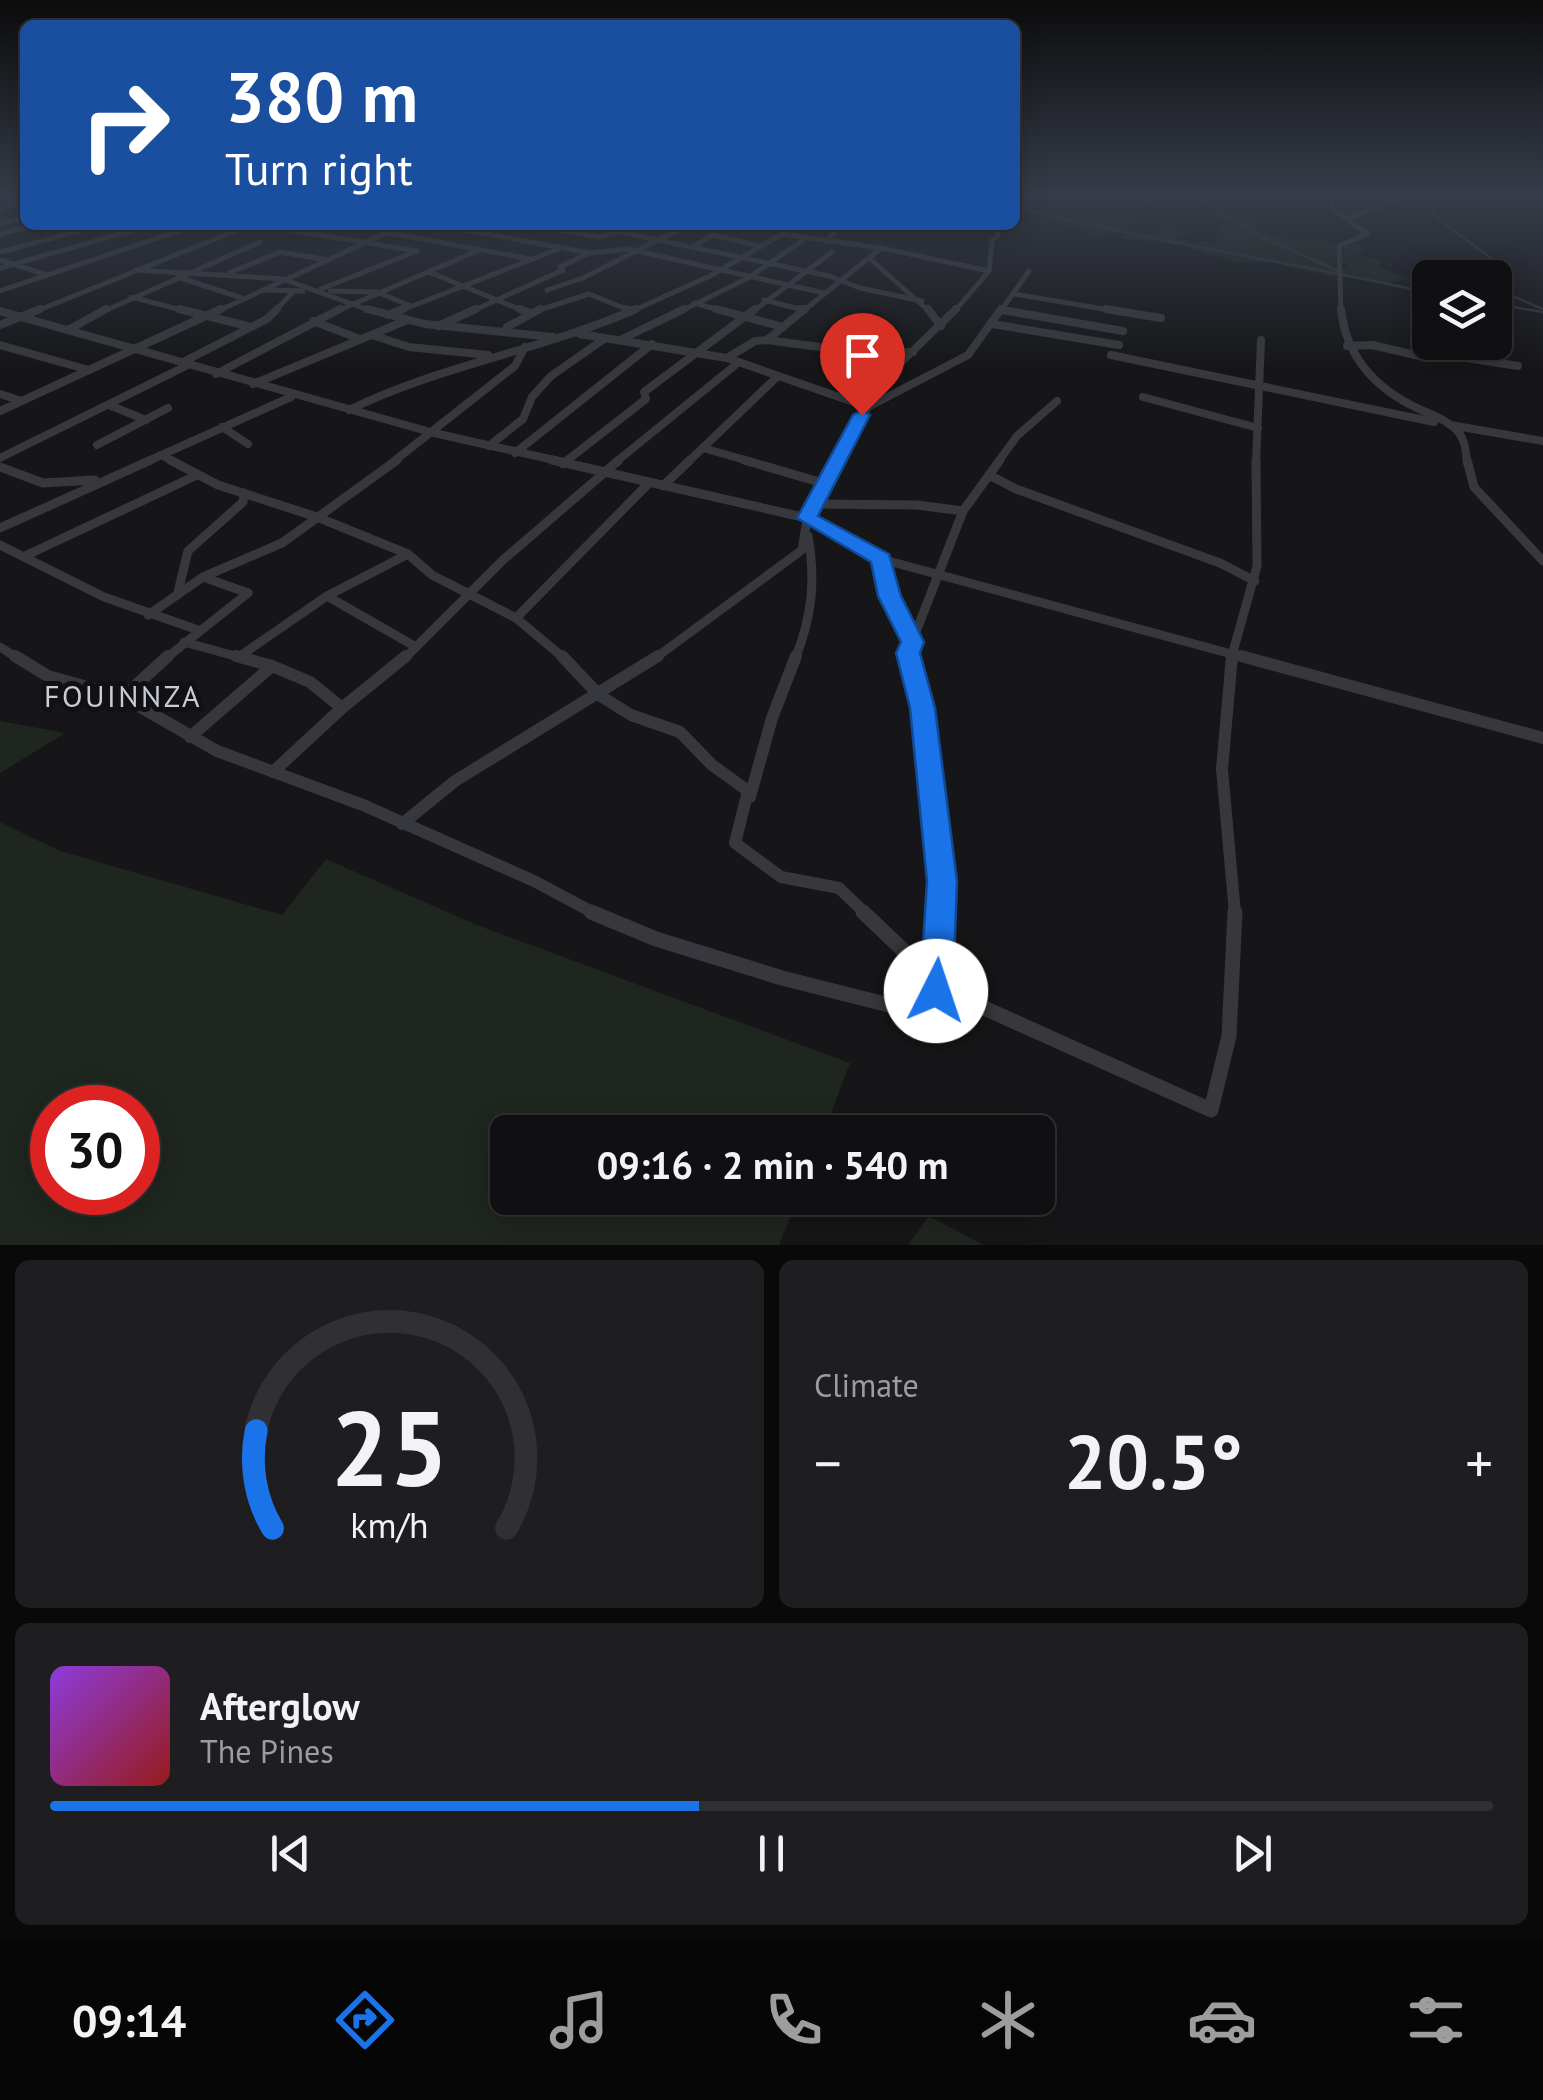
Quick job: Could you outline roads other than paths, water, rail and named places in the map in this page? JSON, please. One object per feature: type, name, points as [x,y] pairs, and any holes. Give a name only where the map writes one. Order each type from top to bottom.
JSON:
[{"type":"street","points":[[0,264],[51,252]]},
{"type":"street","points":[[0,291],[117,252]]},
{"type":"street","points":[[0,324],[180,252]]},
{"type":"street","points":[[67,330],[130,296],[236,252]]},
{"type":"street","points":[[228,274],[280,252]]},
{"type":"street","points":[[281,252],[328,260]]},
{"type":"street","points":[[0,411],[344,252]]},
{"type":"street","points":[[315,291],[414,252]]},
{"type":"street","points":[[216,374],[351,302],[473,252]]},
{"type":"street","points":[[492,252],[532,259]]},
{"type":"street","points":[[504,254],[508,252]]},
{"type":"street","points":[[387,315],[550,252]]},
{"type":"street","points":[[579,252],[610,265]]},
{"type":"street","points":[[435,327],[588,254],[620,252]]},
{"type":"street","points":[[548,290],[637,252]]},
{"type":"street","points":[[644,252],[824,293]]},
{"type":"street","points":[[715,252],[922,302]]},
{"type":"street","points":[[350,410],[375,396],[525,346],[577,334],[752,252]]},
{"type":"street","points":[[622,340],[748,278],[786,252]]},
{"type":"street","points":[[564,464],[646,399],[644,392],[832,252]]},
{"type":"street","points":[[768,340],[877,252]]},
{"type":"street","points":[[901,252],[989,271]]},
{"type":"street","points":[[402,824],[455,781],[683,640],[802,550],[814,504],[864,405],[989,271],[991,252]]},
{"type":"street","points":[[1340,252],[1337,294],[1347,346],[1374,379],[1398,398],[1460,434],[1472,485],[1543,561]]},
{"type":"street","points":[[870,258],[922,302],[940,326]]},
{"type":"street","points":[[12,264],[48,275]]},
{"type":"street","points":[[136,270],[177,277],[243,299]]},
{"type":"street","points":[[500,271],[572,300]]},
{"type":"street","points":[[577,334],[727,358],[864,405],[968,355],[1029,271]]},
{"type":"street","points":[[428,272],[530,312]]},
{"type":"street","points":[[177,277],[228,274],[285,279],[405,321],[435,327],[505,328],[559,338]]},
{"type":"street","points":[[262,290],[377,292],[412,306]]},
{"type":"street","points":[[0,458],[109,405],[267,319],[294,290]]},
{"type":"street","points":[[505,328],[530,312],[589,294],[630,312]]},
{"type":"street","points":[[1014,294],[1161,318]]},
{"type":"street","points":[[130,296],[251,327]]},
{"type":"street","points":[[764,300],[804,310]]},
{"type":"street","points":[[694,304],[782,327]]},
{"type":"street","points":[[0,310],[292,396],[807,525],[881,558],[1543,738]]},
{"type":"street","points":[[1002,310],[1123,331]]},
{"type":"street","points":[[314,321],[360,340]]},
{"type":"street","points":[[252,384],[405,321]]},
{"type":"street","points":[[992,324],[1119,344]]},
{"type":"street","points":[[371,335],[409,347],[497,356]]},
{"type":"street","points":[[488,446],[523,419],[532,397],[551,376],[605,338]]},
{"type":"street","points":[[727,358],[756,341],[768,340],[858,352],[913,352]]},
{"type":"street","points":[[807,525],[815,563],[807,636],[776,707],[735,842],[781,877],[839,888],[924,970],[936,991],[976,1004],[1211,1110],[1229,1036],[1234,986],[1236,926],[1222,768],[1232,653],[1240,618],[1255,581],[1261,340]]},
{"type":"street","points":[[515,453],[652,343]]},
{"type":"street","points":[[0,345],[89,370]]},
{"type":"street","points":[[1347,346],[1372,345],[1420,356],[1448,354],[1518,366]]},
{"type":"street","points":[[148,614],[203,577],[282,543],[434,433],[514,366],[525,346]]},
{"type":"street","points":[[1111,355],[1337,405],[1543,441]]},
{"type":"street","points":[[274,772],[342,708],[376,687],[469,591],[603,473],[740,362]]},
{"type":"street","points":[[663,486],[778,376]]},
{"type":"street","points":[[0,394],[22,401]]},
{"type":"street","points":[[0,528],[292,396]]},
{"type":"street","points":[[1142,397],[1258,428]]},
{"type":"street","points":[[936,991],[942,881],[922,708],[908,653],[963,510],[1018,436],[1057,400]]},
{"type":"street","points":[[109,405],[146,420]]},
{"type":"street","points":[[97,445],[168,408]]},
{"type":"street","points":[[222,427],[248,444]]},
{"type":"street","points":[[702,448],[826,484]]},
{"type":"street","points":[[161,455],[195,476],[318,516],[408,554],[432,575],[516,618],[570,663],[599,695],[631,715],[680,732],[712,765],[748,790],[747,807]]},
{"type":"street","points":[[0,466],[43,484],[111,477]]},
{"type":"street","points":[[989,475],[1016,489],[1220,563],[1255,581]]},
{"type":"street","points":[[25,556],[195,476]]},
{"type":"street","points":[[516,618],[649,483]]},
{"type":"street","points":[[178,592],[184,558],[244,502],[244,494]]},
{"type":"street","points":[[814,504],[917,505],[963,510]]},
{"type":"street","points":[[0,545],[104,597],[198,630]]},
{"type":"street","points":[[240,656],[327,596],[408,554]]},
{"type":"street","points":[[881,558],[890,596],[912,642]]},
{"type":"street","points":[[123,697],[198,630],[248,593],[203,577]]},
{"type":"street","points":[[327,596],[416,647]]},
{"type":"street","points":[[184,642],[272,666],[310,682],[342,708]]},
{"type":"street","points":[[0,647],[48,676],[123,697],[190,737],[534,882],[606,920],[689,951],[888,1005],[912,1005],[936,991]]},
{"type":"street","points":[[190,737],[272,666]]},
{"type":"waterway","points":[[1228,252],[1412,289]]},
{"type":"waterway","points":[[1296,252],[1339,271]]},
{"type":"waterway","points":[[1483,252],[1493,260]]},
{"type":"waterway","points":[[1512,296],[1543,309]]},
{"type":"waterway","points":[[1512,307],[1543,312]]},
{"type":"district","name":"FOUINNZA","points":[[123,697]]}]
